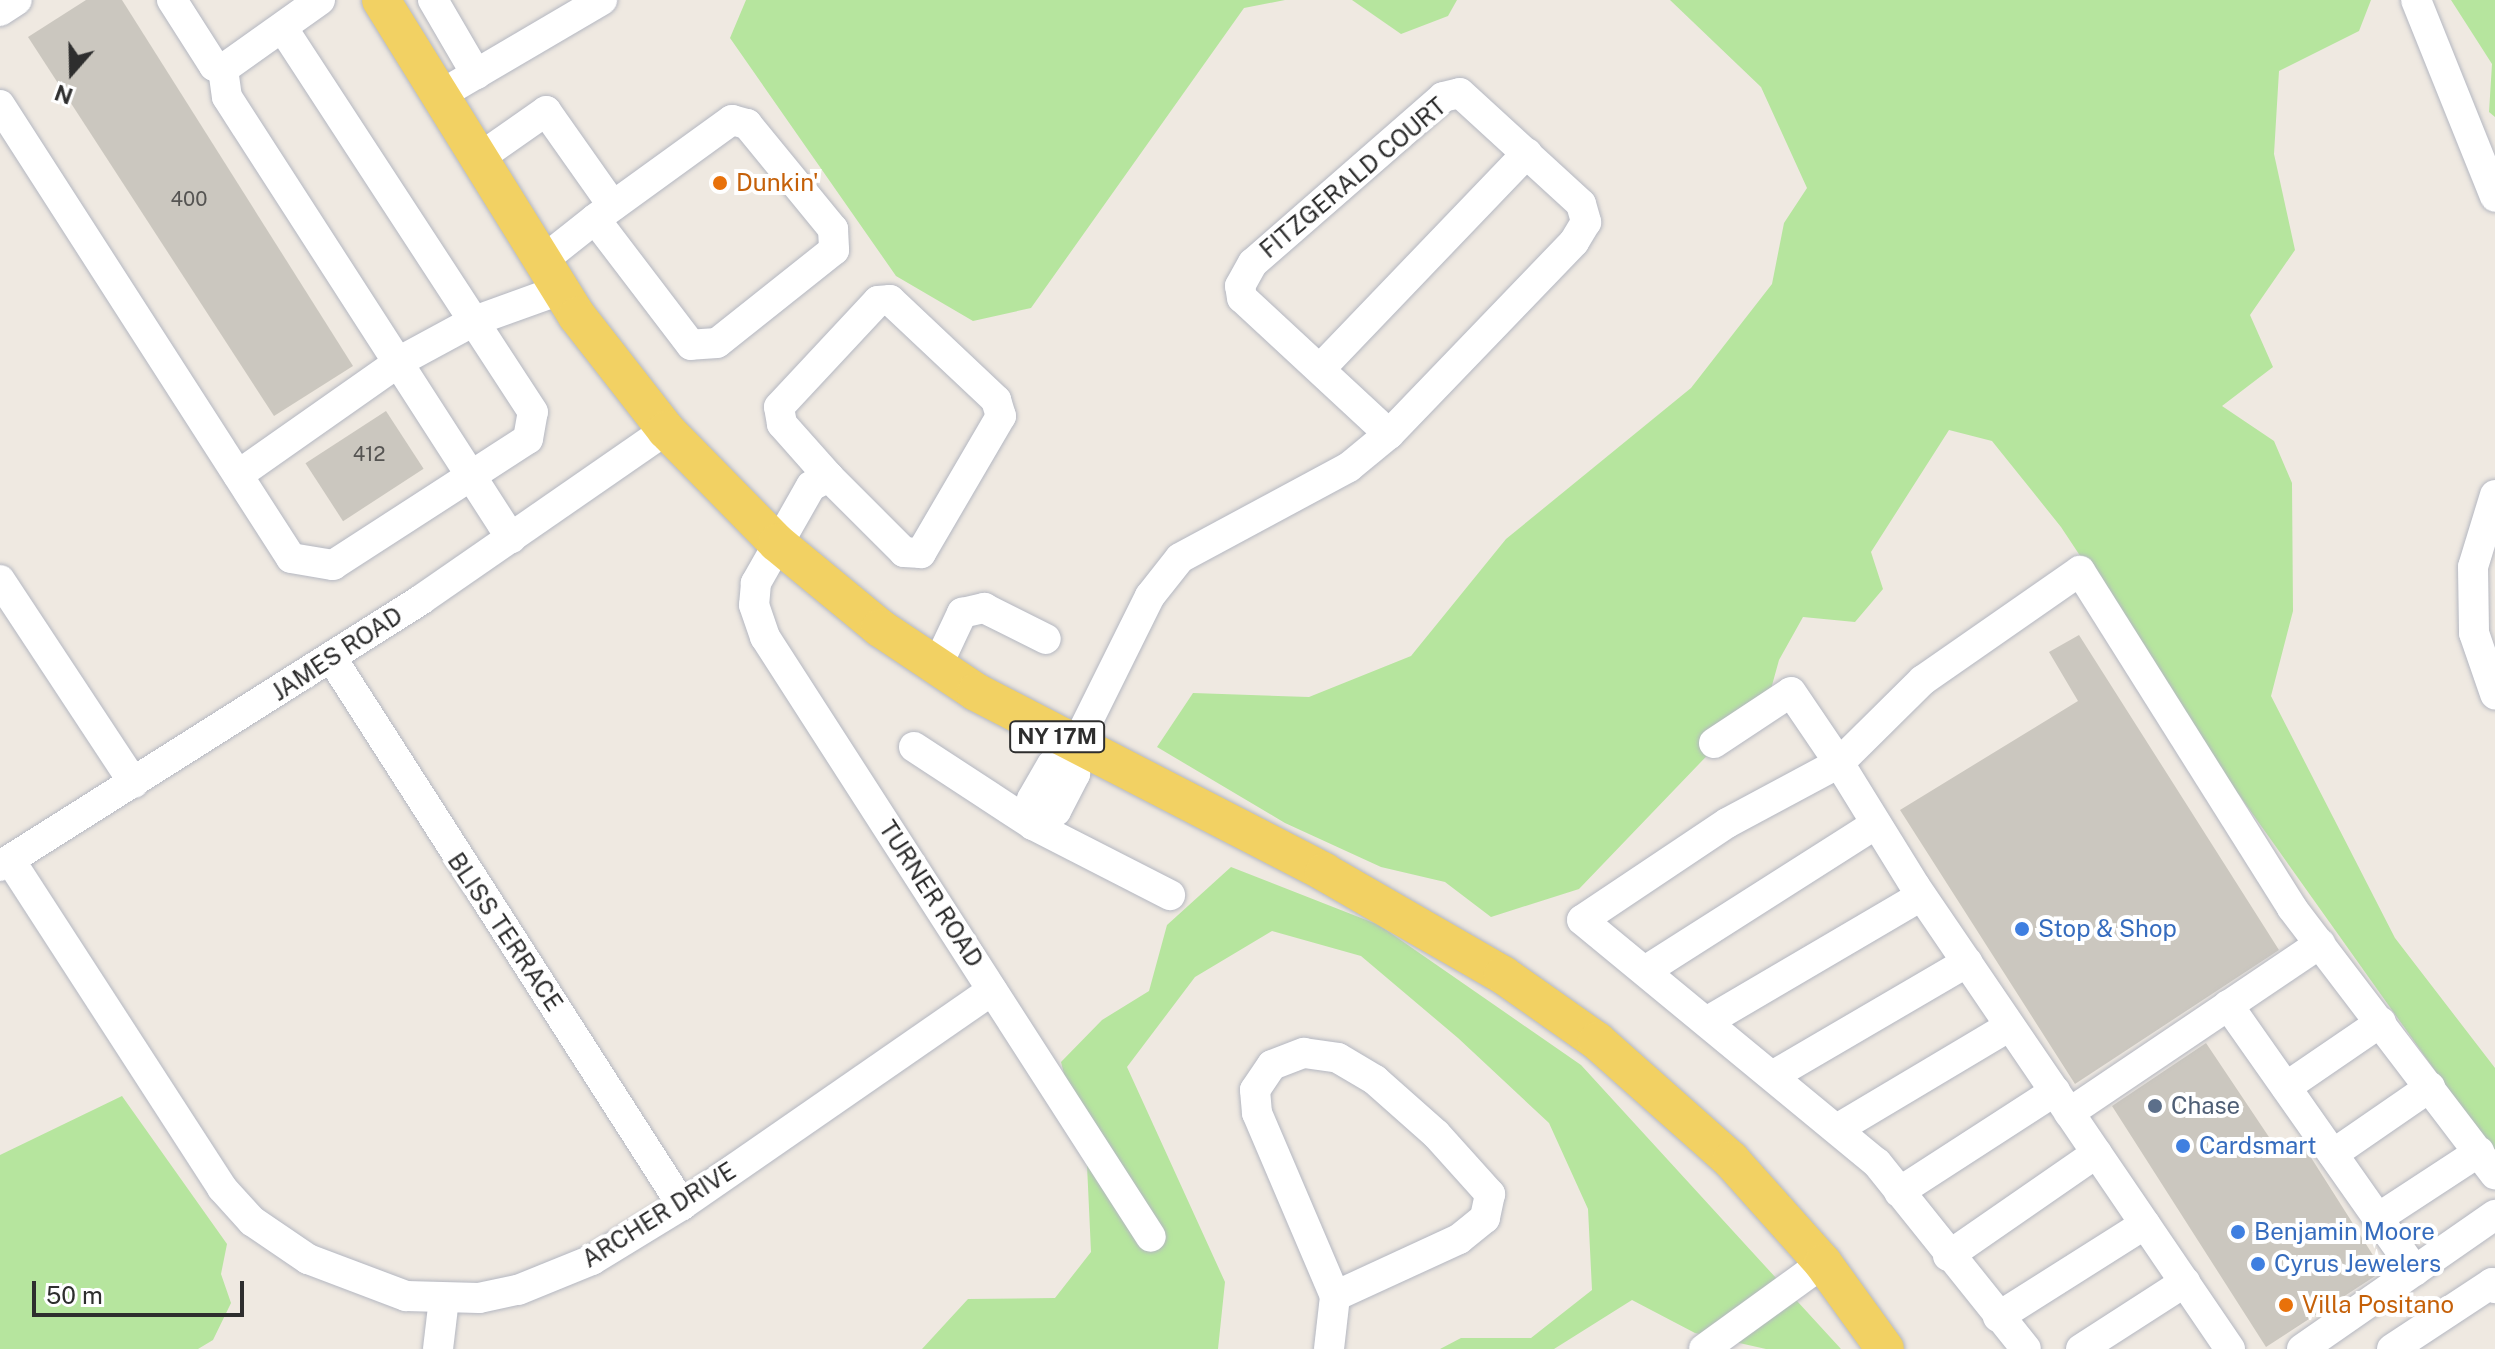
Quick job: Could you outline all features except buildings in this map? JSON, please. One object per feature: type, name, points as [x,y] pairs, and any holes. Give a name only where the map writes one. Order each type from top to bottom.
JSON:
[{"type":"main road","name":"NY 17M","points":[[381,0],[551,275],[666,430],[777,543],[880,628],[1071,754],[1324,872],[1503,975],[1597,1041],[1731,1160],[1823,1263],[1885,1349]]},
{"type":"street","points":[[0,11],[17,0]]},
{"type":"street","points":[[172,0],[214,66],[223,69]]},
{"type":"street","points":[[223,69],[320,0]]},
{"type":"street","points":[[433,0],[476,74]]},
{"type":"street","points":[[440,95],[602,0]]},
{"type":"street","points":[[2416,0],[2495,197]]},
{"type":"street","points":[[0,105],[291,558],[333,565],[528,439],[533,412],[283,28]]},
{"type":"street","points":[[223,69],[227,97],[474,474],[511,538]]},
{"type":"street","name":"FITZGERALD COURT","points":[[1071,754],[1150,596],[1180,558],[1349,467],[1389,434],[1574,242],[1586,222],[1581,204],[1460,93],[1443,97],[1253,263],[1240,286],[1242,298],[1389,434]]},
{"type":"street","points":[[238,475],[400,361],[551,275],[604,212],[732,120],[747,124],[833,229],[834,250],[717,343],[691,345],[604,212],[546,111],[479,158]]},
{"type":"street","points":[[1320,369],[1527,153]]},
{"type":"street","points":[[890,300],[996,400],[1001,416],[921,553],[904,552],[829,477],[782,424],[779,407],[878,301],[890,300]]},
{"type":"street","name":"JAMES ROAD","points":[[5,863],[331,657],[511,538],[666,430]]},
{"type":"street","name":"TURNER ROAD","points":[[829,477],[811,486],[756,583],[754,605],[765,637],[1151,1237]]},
{"type":"street","points":[[2495,495],[2473,567],[2474,633],[2495,694]]},
{"type":"street","points":[[2026,1349],[1948,1256],[1877,1163],[1774,1075],[1582,920],[1727,823],[1839,763],[1923,680],[2080,571],[2292,908],[2487,1163],[2378,1218]]},
{"type":"street","points":[[0,580],[134,783]]},
{"type":"street","points":[[937,666],[962,613],[984,608],[1046,639]]},
{"type":"street","name":"BLISS TERRACE","points":[[331,657],[682,1205]]},
{"type":"street","points":[[1714,743],[1791,692],[1921,896],[2230,1349]]},
{"type":"street","points":[[914,747],[1170,895]]},
{"type":"street","points":[[1037,818],[1032,799],[1052,765],[1071,754]]},
{"type":"street","points":[[1645,971],[1876,824]]},
{"type":"street","name":"ARCHER DRIVE","points":[[5,863],[222,1188],[252,1221],[308,1259],[380,1290],[444,1299],[518,1290],[592,1260],[682,1205],[992,990]]},
{"type":"street","points":[[1708,1021],[1921,896]]},
{"type":"street","points":[[1899,1192],[2228,1005],[2320,944]]},
{"type":"street","points":[[1774,1075],[1967,962]]},
{"type":"street","points":[[2228,1005],[2415,1271]]},
{"type":"street","points":[[2286,1087],[2381,1022]]},
{"type":"street","points":[[1837,1129],[2010,1026]]},
{"type":"street","points":[[1329,1349],[1335,1296],[1257,1113],[1255,1090],[1272,1065],[1304,1053],[1338,1058],[1375,1080],[1436,1134],[1490,1194],[1485,1218],[1459,1239],[1335,1296]]},
{"type":"street","points":[[2333,1154],[2430,1087]]},
{"type":"street","points":[[1948,1256],[2097,1153]]},
{"type":"street","points":[[2302,1349],[2495,1215]]},
{"type":"street","points":[[1998,1317],[2145,1224]]},
{"type":"street","points":[[1704,1349],[1823,1263]]},
{"type":"street","points":[[2081,1349],[2185,1282]]},
{"type":"street","points":[[2392,1349],[2492,1283],[2495,1288]]},
{"type":"street","points":[[438,1349],[444,1299]]},
{"type":"green space","points":[[746,0],[1285,0],[1244,8],[1031,308],[973,321],[896,276],[730,38]]},
{"type":"green space","points":[[1352,0],[1457,0],[1448,16],[1401,34]]},
{"type":"green space","points":[[1670,0],[2371,0],[2359,31],[2279,71],[2274,154],[2295,250],[2250,315],[2273,367],[2222,406],[2274,441],[2292,483],[2293,611],[2271,696],[2395,938],[2495,1068],[2495,1155],[2232,785],[2061,527],[1992,441],[1949,430],[1871,552],[1883,589],[1855,622],[1803,617],[1779,660],[1771,689],[1579,889],[1491,917],[1445,882],[1381,867],[1285,823],[1157,747],[1193,693],[1309,697],[1411,656],[1506,539],[1691,388],[1772,284],[1784,223],[1807,188],[1761,87]]},
{"type":"green space","points":[[2451,0],[2495,0],[2495,117],[2489,112],[2492,64]]},
{"type":"green space","points":[[1231,867],[1379,925],[1581,1065],[1841,1349],[1766,1349],[1695,1333],[1632,1300],[1554,1349],[1440,1349],[1461,1338],[1531,1338],[1592,1290],[1588,1209],[1549,1123],[1458,1038],[1361,956],[1272,931],[1195,977],[1127,1067],[1225,1282],[1218,1349],[922,1349],[968,1299],[1055,1298],[1091,1252],[1087,1165],[1061,1062],[1102,1020],[1149,991],[1167,925]]},
{"type":"green space","points":[[122,1096],[227,1244],[221,1274],[231,1303],[213,1340],[198,1349],[0,1349],[0,1155]]},
{"type":"place","name":"Dunkin'","points":[[720,183]]},
{"type":"place","name":"Stop & Shop","points":[[2022,929]]},
{"type":"place","name":"Chase","points":[[2155,1106]]},
{"type":"place","name":"Cardsmart","points":[[2183,1146]]},
{"type":"place","name":"Benjamin Moore","points":[[2238,1232]]},
{"type":"place","name":"Cyrus Jewelers","points":[[2258,1264]]},
{"type":"place","name":"Villa Positano","points":[[2286,1305]]}]
